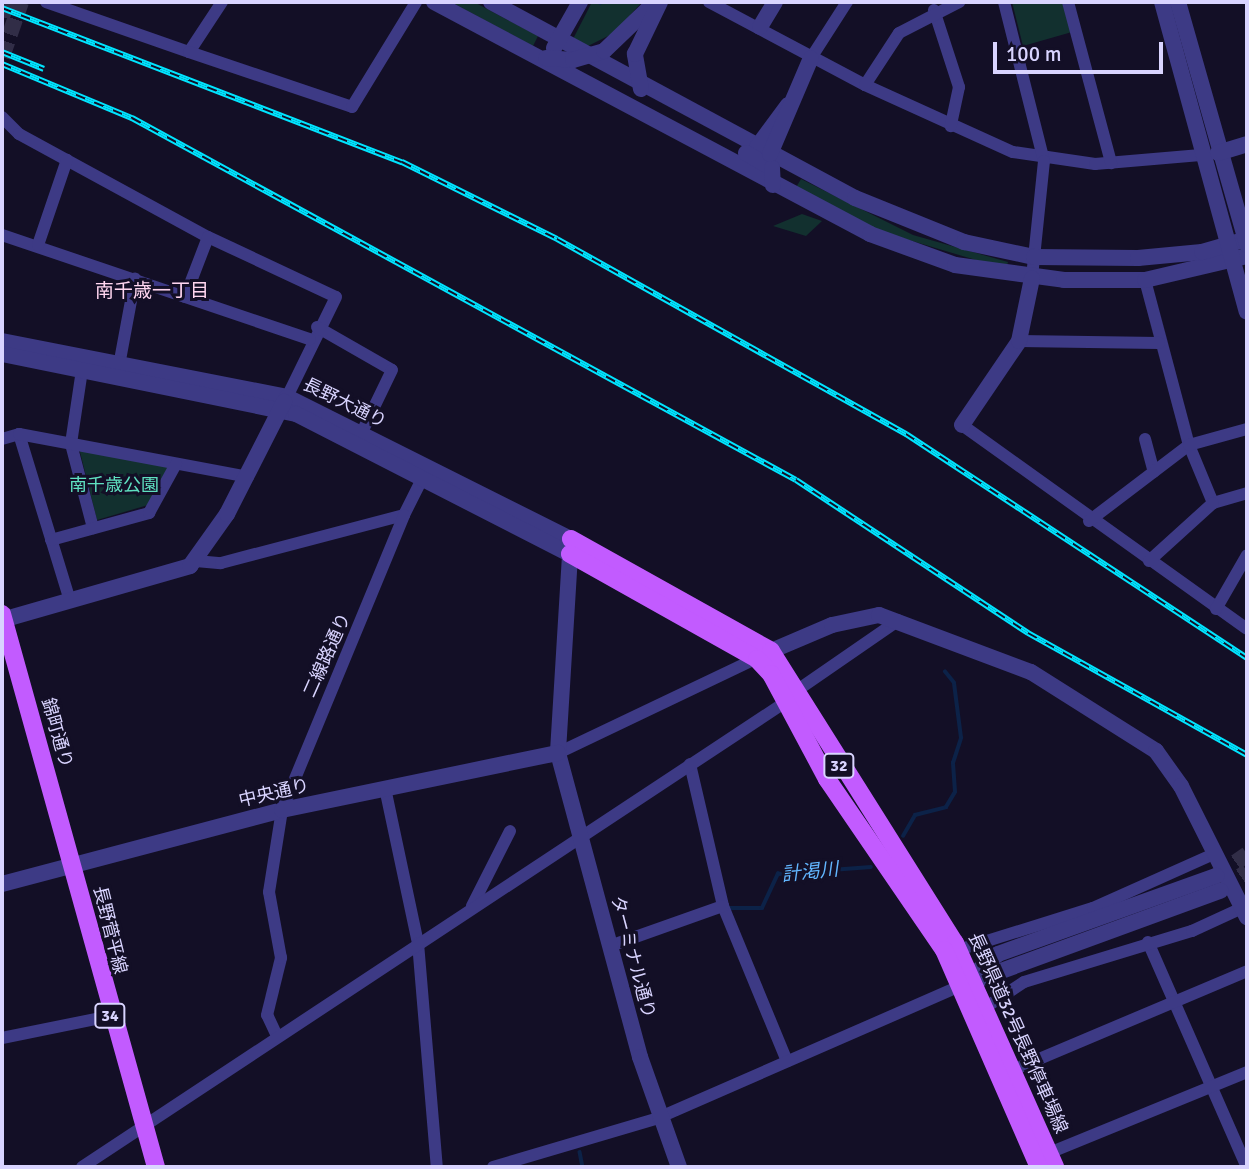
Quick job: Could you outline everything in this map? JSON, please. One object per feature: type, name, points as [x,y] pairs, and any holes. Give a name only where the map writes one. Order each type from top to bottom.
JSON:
[{"type":"main road","name":"長野県道32号長野停車場線","points":[[567,537],[764,655],[793,695],[958,950],[1048,1163]]},
{"type":"main road","name":"錦町通り","points":[[3,627],[71,863]]},
{"type":"main road","name":"長野県道32号長野停車場線","points":[[793,695],[827,779],[899,876],[986,1007],[1048,1163]]},
{"type":"main road","name":"長野菅平線","points":[[71,863],[141,1129],[156,1167]]},
{"type":"street","points":[[46,2],[352,107],[416,2]]},
{"type":"street","points":[[189,52],[222,2]]},
{"type":"street","points":[[434,2],[548,61],[773,185],[899,245],[955,265],[1032,278],[1145,280],[1244,248]]},
{"type":"street","points":[[491,2],[637,85],[904,222],[1034,257],[1162,257],[1227,245],[1244,248]]},
{"type":"street","points":[[548,61],[558,38],[580,2]]},
{"type":"street","points":[[548,61],[594,61],[622,40],[654,2]]},
{"type":"street","points":[[660,2],[635,54],[637,85],[685,122],[772,168],[773,185]]},
{"type":"street","points":[[709,2],[865,85],[951,125],[1044,162],[1111,163],[1201,155]]},
{"type":"street","points":[[760,27],[775,2]]},
{"type":"street","points":[[764,150],[811,58],[847,2]]},
{"type":"street","points":[[865,85],[899,33],[934,10],[959,2]]},
{"type":"street","points":[[1004,2],[1044,162],[1032,278],[1019,341],[962,425],[1090,521],[1247,629]]},
{"type":"street","points":[[1068,2],[1111,163]]},
{"type":"street","points":[[1161,2],[1227,245]]},
{"type":"street","points":[[1178,2],[1244,248],[1247,312]]},
{"type":"street","points":[[934,10],[959,87],[951,125]]},
{"type":"street","points":[[2,117],[67,160],[208,237],[336,297],[310,339],[284,403],[248,477],[197,561]]},
{"type":"street","points":[[1218,153],[1247,144]]},
{"type":"street","points":[[38,245],[67,160]]},
{"type":"street","points":[[2,234],[310,339]]},
{"type":"street","points":[[185,297],[208,237]]},
{"type":"street","points":[[118,369],[135,279]]},
{"type":"street","points":[[1145,280],[1158,343],[1189,445],[1213,503]]},
{"type":"street","points":[[317,327],[392,370],[362,432]]},
{"type":"street","name":"長野大通り","points":[[2,341],[118,369],[284,403],[362,432],[567,537]]},
{"type":"street","points":[[1019,341],[1158,343]]},
{"type":"street","name":"長野大通り","points":[[2,354],[82,370],[118,369]]},
{"type":"street","points":[[82,370],[71,444],[93,528]]},
{"type":"street","name":"長野大通り","points":[[284,403],[422,479],[539,538],[567,537]]},
{"type":"street","points":[[1090,521],[1189,445],[1247,429]]},
{"type":"street","points":[[2,439],[19,434],[248,477]]},
{"type":"street","points":[[19,434],[70,601]]},
{"type":"street","points":[[1145,439],[1154,472]]},
{"type":"street","points":[[51,540],[149,513],[176,464]]},
{"type":"street","name":"二線路通り","points":[[277,1036],[267,1015],[281,958],[269,892],[282,810],[404,515],[422,479]]},
{"type":"street","points":[[1149,561],[1213,503],[1247,494]]},
{"type":"street","points":[[3,627],[70,601],[197,561],[220,564],[404,515]]},
{"type":"street","points":[[539,538],[567,537]]},
{"type":"street","name":"ターミナル通り","points":[[567,537],[558,753],[658,1118],[679,1167]]},
{"type":"street","points":[[1216,608],[1247,555]]},
{"type":"street","points":[[558,753],[764,655],[858,618],[899,620],[1031,672],[1150,745],[1181,786],[1244,906],[1192,931],[1148,942],[1024,982],[986,1007]]},
{"type":"street","points":[[82,1167],[690,764],[899,620]]},
{"type":"street","name":"中央通り","points":[[2,884],[71,863],[282,810],[558,753]]},
{"type":"street","points":[[690,764],[723,906],[787,1061]]},
{"type":"street","points":[[384,788],[418,943],[437,1167]]},
{"type":"street","points":[[471,907],[510,831]]},
{"type":"street","points":[[958,950],[1103,904],[1216,853]]},
{"type":"street","points":[[493,1167],[658,1118],[969,980],[1218,883]]},
{"type":"street","points":[[610,946],[723,906]]},
{"type":"street","points":[[1148,942],[1247,1167]]},
{"type":"street","points":[[1013,1070],[1247,971]]},
{"type":"street","points":[[2,1038],[110,1016]]},
{"type":"street","points":[[1048,1163],[1247,1072]]},
{"type":"green space","points":[[451,2],[474,2],[538,36],[533,46]]},
{"type":"green space","points":[[592,2],[642,2],[614,33],[584,48],[572,41]]},
{"type":"green space","points":[[1012,2],[1063,2],[1072,32],[1023,46]]},
{"type":"green space","points":[[801,179],[913,235],[1008,262],[1006,269],[872,229],[795,189]]},
{"type":"green space","points":[[802,214],[822,221],[806,236],[773,226]]},
{"type":"green space","name":"南千歳公園","points":[[79,448],[167,466],[169,469],[148,505],[97,520]]},
{"type":"waterway","name":"計渇川","points":[[903,836],[915,815],[946,807],[955,792],[953,763],[961,738],[954,683],[945,672]]},
{"type":"waterway","name":"計渇川","points":[[730,908],[762,908],[778,874],[871,867]]},
{"type":"waterway","points":[[580,1152],[583,1167]]},
{"type":"tunnel","points":[[2,17],[7,2]]},
{"type":"tunnel","points":[[2,57],[21,2]]},
{"type":"tunnel","points":[[1216,876],[1247,854]]},
{"type":"tunnel","points":[[1221,890],[1247,872]]},
{"type":"railway","points":[[2,8],[402,162],[557,239],[906,434],[1247,658]]},
{"type":"railway","points":[[2,52],[44,69]]},
{"type":"railway","points":[[2,64],[132,118],[796,480],[1028,633],[1247,755]]},
{"type":"district","name":"南千歳一丁目","points":[[152,292]]}]
